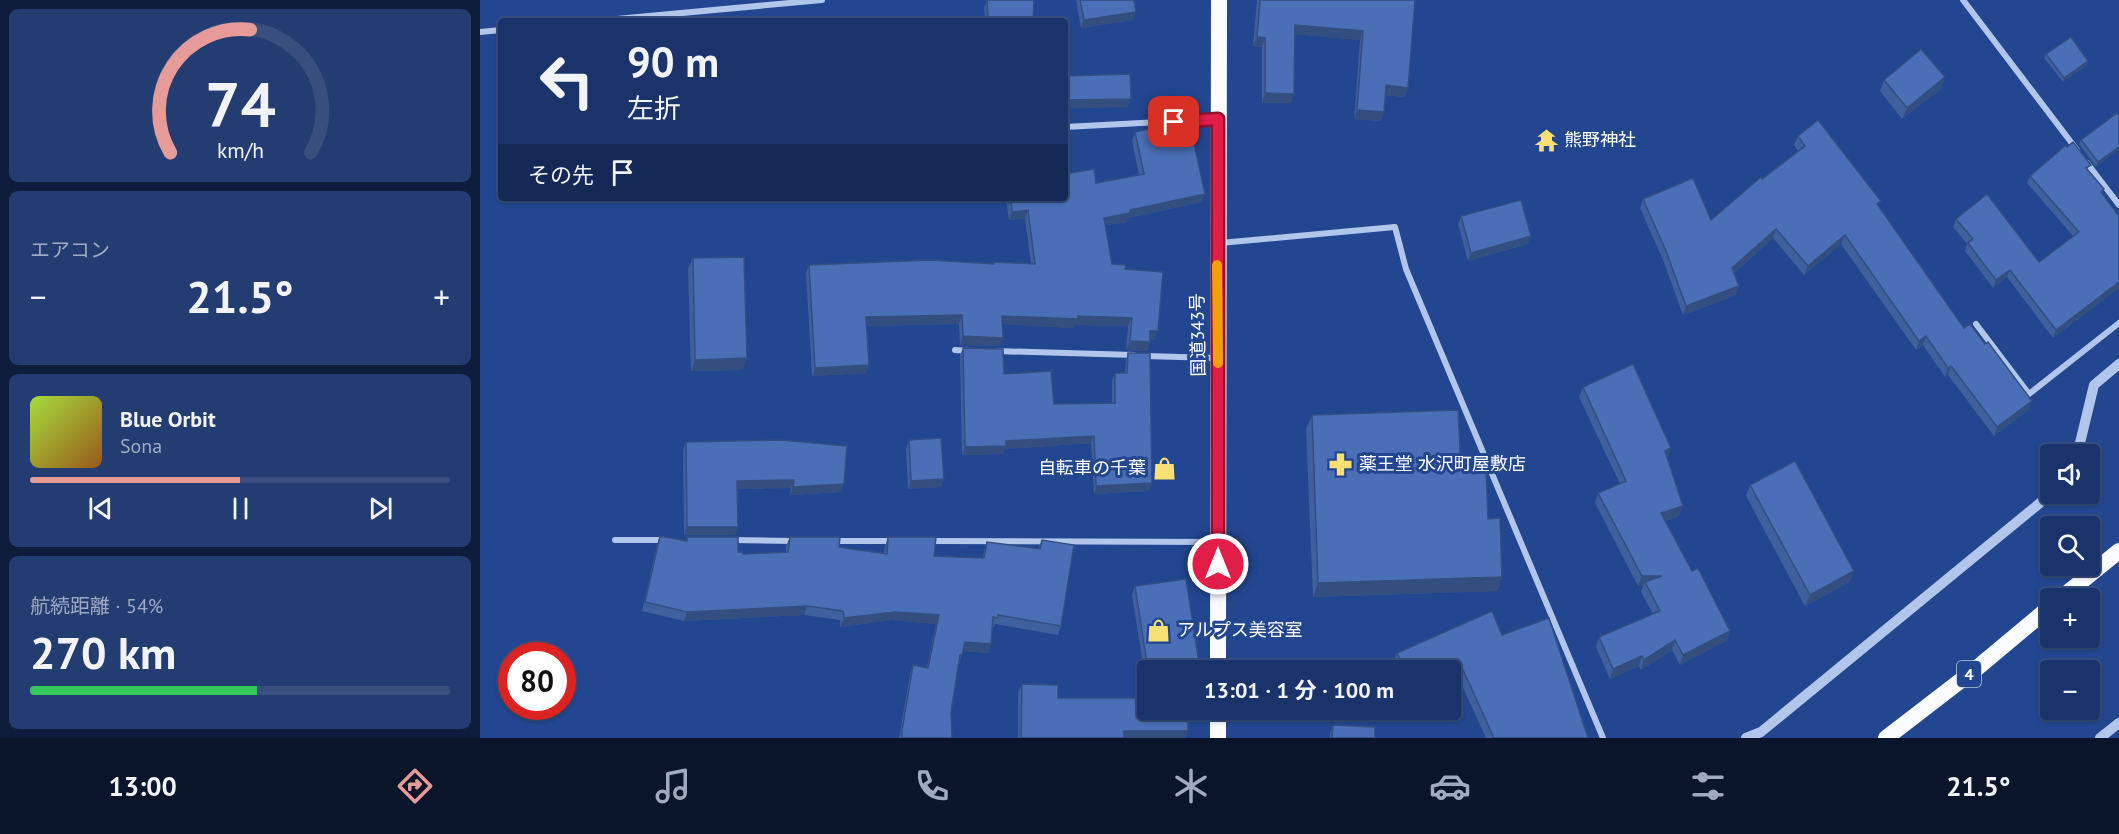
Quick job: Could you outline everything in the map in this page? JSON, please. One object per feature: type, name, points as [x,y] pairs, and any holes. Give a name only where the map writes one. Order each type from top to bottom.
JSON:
[{"type":"highway","name":"国道343号","points":[[1218,660],[1216,243],[1219,0]]},
{"type":"highway","points":[[2073,588],[2119,551]]},
{"type":"highway","name":"4","points":[[1886,738],[2040,616]]},
{"type":"highway","points":[[1218,720],[1218,738]]},
{"type":"street","points":[[627,18],[822,0]]},
{"type":"street","points":[[1963,0],[2119,205]]},
{"type":"street","points":[[480,32],[498,30]]},
{"type":"street","points":[[1068,127],[1218,119]]},
{"type":"street","points":[[1216,243],[1395,227],[1406,269],[1603,738]]},
{"type":"street","points":[[1976,324],[2030,394],[2119,323]]},
{"type":"street","points":[[955,350],[979,351]]},
{"type":"street","points":[[991,351],[1218,358]]},
{"type":"street","points":[[2079,444],[2094,386],[2119,364]]},
{"type":"street","points":[[1746,738],[1761,732],[2040,503]]},
{"type":"street","points":[[615,540],[674,540]]},
{"type":"street","points":[[722,540],[804,541]]},
{"type":"street","points":[[828,541],[899,541]]},
{"type":"street","points":[[922,541],[1218,542]]},
{"type":"street","points":[[2100,738],[2119,723]]},
{"type":"building","points":[[987,0],[1034,0],[1033,18],[988,18]]},
{"type":"building","points":[[1080,0],[1134,0],[1136,12],[1084,20]]},
{"type":"building","points":[[1260,0],[1415,0],[1408,88],[1386,85],[1384,112],[1357,110],[1363,31],[1295,25],[1294,94],[1265,93],[1265,38],[1257,37]]},
{"type":"building","points":[[2071,37],[2088,61],[2064,78],[2046,54]]},
{"type":"building","points":[[1921,49],[1945,77],[1907,108],[1884,80]]},
{"type":"building","points":[[1130,74],[1131,99],[1068,100],[1068,76]]},
{"type":"building","points":[[2117,113],[2119,116],[2119,147],[2098,162],[2081,140]]},
{"type":"building","points":[[1189,120],[1205,194],[1104,218],[1112,264],[1126,265],[1125,269],[1163,272],[1158,331],[1150,331],[1150,342],[1130,341],[1132,318],[1078,316],[1077,319],[1002,316],[1003,338],[963,336],[962,315],[866,317],[869,365],[815,368],[809,265],[930,260],[1035,264],[1028,210],[1012,212],[1011,201],[1068,201],[1068,173],[1094,169],[1096,183],[1144,174],[1135,132]]},
{"type":"building","points":[[1818,120],[1881,201],[1877,204],[1964,328],[1970,324],[1985,344],[1988,342],[2032,401],[1997,427],[1951,366],[1948,368],[1926,336],[1919,341],[1845,235],[1808,266],[1776,229],[1732,268],[1739,286],[1686,306],[1666,251],[1643,199],[1693,178],[1711,220],[1761,177],[1762,179],[1805,146],[1798,136]]},
{"type":"building","points":[[2073,142],[2091,165],[2086,168],[2104,189],[2101,192],[2119,216],[2119,282],[2056,330],[2010,270],[1996,280],[1968,243],[1973,239],[1956,219],[1987,194],[2039,262],[2079,232],[2030,176],[2066,145],[2067,147]]},
{"type":"building","points":[[1521,200],[1531,236],[1471,253],[1461,216]]},
{"type":"building","points":[[744,257],[747,358],[695,360],[693,258]]},
{"type":"building","points":[[963,348],[1003,349],[1004,374],[1051,371],[1054,404],[1115,403],[1115,373],[1127,373],[1128,353],[1150,353],[1152,483],[1096,486],[1094,436],[1006,441],[1006,446],[965,447]]},
{"type":"building","points":[[1633,364],[1671,448],[1665,451],[1683,506],[1661,513],[1692,571],[1698,568],[1730,631],[1683,655],[1675,640],[1644,660],[1642,656],[1613,669],[1599,637],[1660,611],[1645,582],[1662,576],[1642,576],[1598,493],[1626,481],[1583,387]]},
{"type":"building","points":[[1458,410],[1461,468],[1486,467],[1488,519],[1500,518],[1502,577],[1318,583],[1312,415]]},
{"type":"building","points":[[941,438],[944,479],[911,481],[909,440]]},
{"type":"building","points":[[781,440],[847,446],[844,484],[793,487],[794,480],[737,481],[738,527],[687,527],[686,442]]},
{"type":"building","points":[[1795,461],[1854,571],[1810,595],[1750,485]]},
{"type":"building","points":[[660,536],[687,541],[687,537],[738,537],[738,552],[743,552],[743,554],[788,552],[790,537],[840,537],[839,547],[887,554],[888,537],[936,537],[934,556],[984,558],[987,542],[1040,549],[1042,540],[1074,545],[1061,626],[998,615],[998,618],[993,617],[991,644],[965,642],[962,655],[960,655],[951,712],[952,738],[902,738],[913,665],[928,668],[939,615],[895,612],[844,618],[843,611],[807,606],[687,612],[645,602]]},
{"type":"building","points":[[1186,579],[1198,660],[1146,660],[1135,586]]},
{"type":"building","points":[[1492,611],[1502,635],[1549,618],[1588,738],[1494,738],[1461,666],[1461,660],[1400,660],[1397,653]]},
{"type":"building","points":[[1022,684],[1058,685],[1058,698],[1137,698],[1137,720],[1188,720],[1188,731],[1124,731],[1124,738],[1021,738]]},
{"type":"building","points":[[1333,725],[1375,727],[1375,738],[1332,738]]},
{"type":"slow traffic","points":[[1217,265],[1218,363]]},
{"type":"place","name":"熊野神社","points":[[1546,140]]},
{"type":"place","name":"薬王堂 水沢町屋敷店","points":[[1341,464]]},
{"type":"place","name":"自転車の千葉","points":[[1164,468]]},
{"type":"place","name":"アルプス美容室","points":[[1159,630]]},
{"type":"route","points":[[1174,122],[1218,119],[1216,243],[1218,564]]}]
